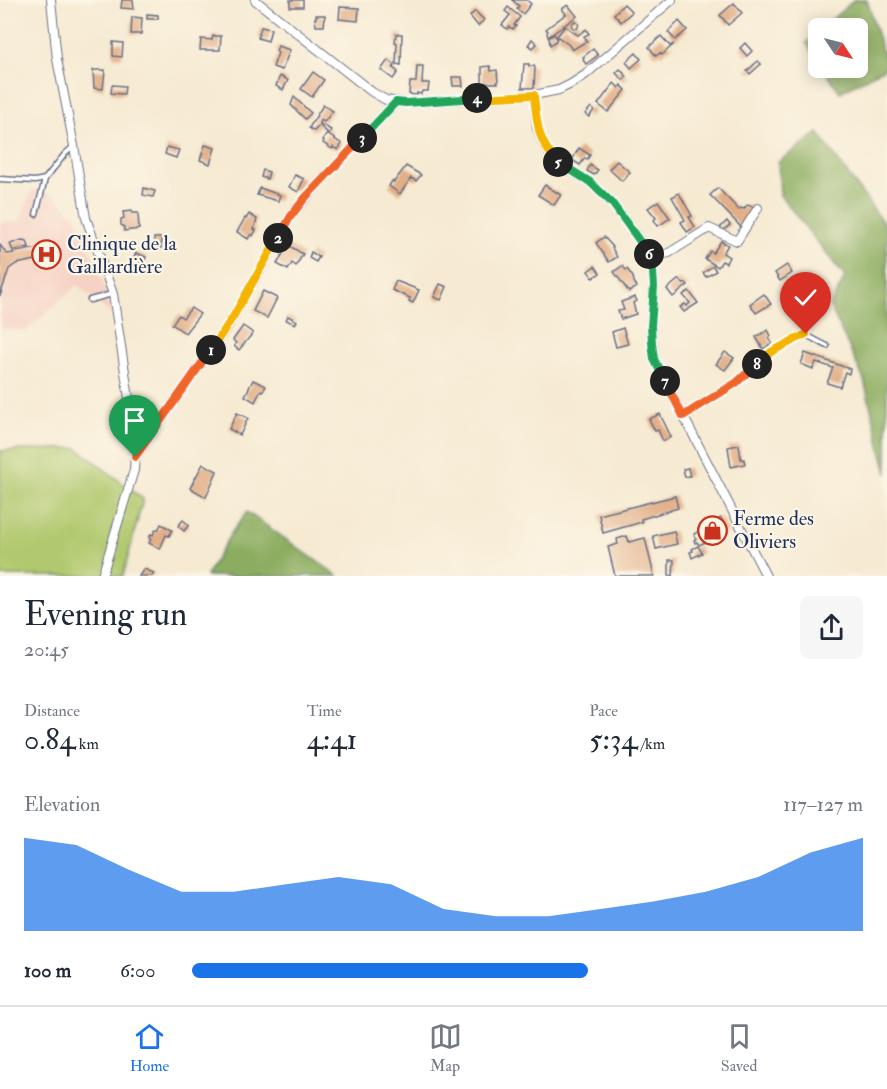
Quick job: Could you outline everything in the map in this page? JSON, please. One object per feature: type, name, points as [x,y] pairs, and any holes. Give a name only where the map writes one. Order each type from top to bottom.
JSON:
[{"type":"street","points":[[51,0],[57,59],[86,218],[113,294],[136,444],[134,470],[102,576]]},
{"type":"street","points":[[255,0],[372,92],[386,100],[406,103],[534,95],[560,90],[592,69],[672,0]]},
{"type":"street","points":[[534,95],[537,128],[549,153],[561,165],[590,182],[612,203],[652,257],[654,287],[651,326],[654,359],[766,576]]},
{"type":"street","points":[[135,457],[228,326],[291,216],[396,102]]},
{"type":"street","points":[[652,257],[669,253],[709,228],[737,241],[758,208]]},
{"type":"lane","points":[[36,214],[45,178],[74,146]]},
{"type":"lane","points":[[0,179],[35,181],[45,178]]},
{"type":"lane","points":[[90,300],[113,294]]},
{"type":"lane","points":[[683,416],[736,383],[771,352],[806,334],[827,346]]},
{"type":"shaded area","name":"Clinique de la Gaillardière","points":[[32,189],[54,195],[77,219],[106,290],[113,316],[77,285],[26,331],[0,329],[0,223],[20,221]]},
{"type":"green space","points":[[854,0],[867,0],[887,67],[868,77],[868,18],[833,18]]},
{"type":"green space","points":[[830,78],[866,78],[840,92]]},
{"type":"green space","points":[[818,133],[887,228],[887,474],[864,380],[830,306],[845,277],[780,195],[778,162]]},
{"type":"green space","points":[[77,448],[143,499],[123,576],[0,576],[0,451]]},
{"type":"green space","points":[[247,512],[338,576],[206,576],[230,535]]},
{"type":"building","points":[[122,0],[133,0],[134,9],[121,8]]},
{"type":"building","points":[[290,0],[303,0],[303,7],[290,7]]},
{"type":"building","points":[[512,0],[527,0],[531,4],[523,14]]},
{"type":"building","points":[[734,3],[742,13],[728,25],[720,15]]},
{"type":"building","points":[[624,4],[632,12],[621,22],[614,14]]},
{"type":"building","points":[[568,5],[577,16],[548,37],[546,29],[566,14],[562,9]]},
{"type":"building","points":[[340,7],[359,8],[358,21],[339,19]]},
{"type":"building","points":[[508,7],[520,17],[513,29],[509,27],[507,29],[502,25],[510,15],[505,11]]},
{"type":"building","points":[[475,11],[484,20],[478,26],[470,16]]},
{"type":"building","points":[[147,14],[158,15],[158,19],[147,19]]},
{"type":"building","points":[[316,15],[325,15],[324,26],[316,26]]},
{"type":"building","points":[[132,17],[142,18],[141,34],[131,34]]},
{"type":"building","points":[[679,21],[687,30],[675,40],[668,32]]},
{"type":"building","points":[[575,22],[578,25],[575,28],[572,25]]},
{"type":"building","points":[[565,26],[578,35],[586,29],[589,34],[584,36],[587,41],[572,50],[557,36]]},
{"type":"building","points":[[261,27],[271,29],[268,41],[258,38]]},
{"type":"building","points":[[396,34],[402,34],[401,65],[396,64]]},
{"type":"building","points":[[554,34],[556,41],[550,45],[549,38]]},
{"type":"building","points":[[213,36],[221,36],[220,50],[200,50],[201,39],[212,40]]},
{"type":"building","points":[[661,36],[670,46],[674,44],[662,55],[660,53],[656,56],[649,47]]},
{"type":"building","points":[[532,39],[537,44],[533,48],[528,45]]},
{"type":"building","points":[[113,42],[123,43],[122,57],[113,56]]},
{"type":"building","points":[[745,43],[752,51],[747,56],[740,48]]},
{"type":"building","points":[[278,46],[290,50],[282,70],[273,67]]},
{"type":"building","points":[[593,49],[598,55],[586,64],[583,57]]},
{"type":"building","points":[[636,53],[641,59],[631,68],[626,62]]},
{"type":"building","points":[[388,60],[395,65],[393,68],[398,72],[393,79],[381,70]]},
{"type":"building","points":[[758,61],[761,64],[750,74],[747,71]]},
{"type":"building","points":[[524,64],[535,68],[534,88],[522,88]]},
{"type":"building","points":[[417,66],[423,66],[422,83],[429,83],[428,91],[422,91],[417,95],[409,94],[410,82],[416,82]]},
{"type":"building","points":[[490,66],[491,71],[497,70],[498,83],[482,83],[482,67]]},
{"type":"building","points":[[620,69],[627,77],[623,80],[616,73]]},
{"type":"building","points":[[93,70],[105,70],[103,89],[94,88]]},
{"type":"building","points":[[313,72],[324,80],[312,97],[301,89]]},
{"type":"building","points":[[280,76],[288,80],[283,90],[276,86]]},
{"type":"building","points":[[452,77],[462,77],[463,86],[453,86]]},
{"type":"building","points":[[614,83],[626,90],[608,112],[598,104]]},
{"type":"building","points":[[112,85],[125,86],[124,94],[111,93]]},
{"type":"building","points":[[294,97],[311,113],[305,119],[291,105]]},
{"type":"building","points":[[323,105],[333,111],[324,122],[321,120],[321,124],[314,131],[309,128]]},
{"type":"building","points":[[591,107],[594,110],[589,117],[585,114]]},
{"type":"building","points":[[323,125],[331,130],[329,134],[321,127]]},
{"type":"building","points":[[327,134],[342,144],[338,150],[323,143]]},
{"type":"building","points":[[205,145],[215,148],[210,164],[200,160]]},
{"type":"building","points":[[167,147],[179,150],[176,158],[165,154]]},
{"type":"building","points":[[579,148],[590,155],[580,165],[572,160]]},
{"type":"building","points":[[617,161],[630,172],[622,181],[609,169]]},
{"type":"building","points":[[590,165],[598,170],[594,175],[587,171]]},
{"type":"building","points":[[406,166],[421,175],[416,181],[411,178],[400,194],[389,186]]},
{"type":"building","points":[[263,170],[269,172],[267,179],[261,177]]},
{"type":"building","points":[[295,175],[304,179],[298,192],[289,187]]},
{"type":"building","points":[[545,185],[561,195],[554,205],[538,195]]},
{"type":"building","points":[[144,188],[155,191],[153,197],[143,195]]},
{"type":"building","points":[[260,188],[280,195],[278,201],[257,195]]},
{"type":"building","points":[[718,188],[739,210],[744,209],[747,205],[754,207],[741,227],[710,195]]},
{"type":"building","points":[[679,193],[692,216],[689,217],[695,227],[687,232],[681,222],[685,220],[672,197]]},
{"type":"building","points":[[658,201],[670,218],[658,226],[654,220],[656,218],[648,208]]},
{"type":"building","points":[[132,211],[132,213],[138,213],[139,229],[124,231],[121,225],[121,219],[124,218],[123,212]]},
{"type":"building","points":[[249,214],[257,219],[254,229],[256,230],[248,239],[237,232]]},
{"type":"building","points":[[727,221],[730,225],[723,230],[720,228]]},
{"type":"building","points":[[604,237],[613,247],[617,257],[609,262],[596,243]]},
{"type":"building","points":[[154,238],[161,238],[161,248],[154,248]]},
{"type":"building","points":[[22,240],[27,241],[29,247],[15,250],[16,252],[44,247],[46,258],[16,264],[9,269],[0,296],[0,245],[7,254],[14,253],[10,244]]},
{"type":"building","points":[[721,241],[728,245],[723,253],[729,257],[726,263],[722,261],[718,267],[705,259],[710,251],[713,253]]},
{"type":"building","points":[[288,245],[303,254],[296,266],[292,263],[288,270],[277,264]]},
{"type":"building","points":[[311,252],[319,257],[316,262],[309,258]]},
{"type":"building","points":[[136,253],[146,257],[141,271],[130,267]]},
{"type":"building","points":[[787,265],[792,273],[780,281],[775,273]]},
{"type":"building","points":[[595,266],[600,273],[593,278],[588,271]]},
{"type":"building","points":[[622,266],[633,277],[637,287],[629,292],[614,272]]},
{"type":"building","points":[[713,266],[716,271],[706,277],[703,273]]},
{"type":"building","points":[[679,279],[688,285],[673,297],[667,289]]},
{"type":"building","points":[[396,281],[419,290],[413,303],[409,301],[410,298],[392,290]]},
{"type":"building","points":[[440,284],[447,287],[441,300],[434,297]]},
{"type":"building","points":[[263,291],[277,298],[267,318],[253,311]]},
{"type":"building","points":[[689,291],[698,303],[684,312],[680,307],[690,303],[683,295]]},
{"type":"building","points":[[764,294],[771,304],[756,313],[750,304]]},
{"type":"building","points":[[635,297],[637,301],[633,303],[636,314],[621,319],[618,311],[624,310],[621,302]]},
{"type":"building","points":[[191,308],[200,314],[185,333],[172,324],[179,315],[183,318]]},
{"type":"building","points":[[288,316],[297,321],[295,324],[286,320]]},
{"type":"building","points":[[243,326],[253,333],[239,350],[234,346],[236,343],[233,340]]},
{"type":"building","points":[[623,328],[628,344],[616,347],[612,332]]},
{"type":"building","points":[[768,330],[772,343],[763,349],[756,337]]},
{"type":"building","points":[[725,352],[734,358],[725,370],[716,364]]},
{"type":"building","points":[[805,353],[850,369],[849,374],[845,372],[840,387],[827,383],[833,368],[816,362],[813,369],[801,364]]},
{"type":"building","points":[[253,380],[266,386],[263,391],[261,390],[255,402],[245,396]]},
{"type":"building","points":[[237,413],[248,418],[240,435],[229,429]]},
{"type":"building","points":[[660,414],[671,437],[663,441],[649,419]]},
{"type":"building","points":[[739,445],[741,459],[744,459],[745,464],[731,467],[728,447]]},
{"type":"building","points":[[203,464],[217,471],[206,497],[190,488]]},
{"type":"building","points":[[688,468],[690,476],[685,477],[683,469]]},
{"type":"building","points":[[675,496],[678,508],[641,519],[642,522],[603,533],[599,515]]},
{"type":"building","points":[[721,518],[728,532],[699,545],[695,543],[694,534],[699,531],[698,529]]},
{"type":"building","points":[[183,520],[189,525],[184,531],[178,526]]},
{"type":"building","points":[[161,524],[172,530],[169,536],[166,535],[160,549],[149,543],[151,539],[149,538]]},
{"type":"building","points":[[674,531],[677,544],[656,549],[653,536]]},
{"type":"building","points":[[627,536],[629,542],[645,538],[654,576],[615,576],[608,547],[618,544],[617,539]]},
{"type":"building","points":[[698,546],[702,553],[692,558],[690,552]]},
{"type":"building","points":[[669,560],[674,560],[673,576],[669,575]]},
{"type":"building","points":[[144,569],[154,573],[152,576],[139,576]]},
{"type":"place","name":"Clinique de la Gaillardière","points":[[46,254]]},
{"type":"place","name":"Ferme des Oliviers","points":[[712,530]]},
{"type":"route","points":[[135,457],[228,326],[291,216],[305,198],[396,102],[534,95],[537,128],[549,153],[561,165],[590,182],[612,203],[652,257],[654,287],[651,326],[654,359],[683,416],[736,383],[771,352],[806,334]]}]
